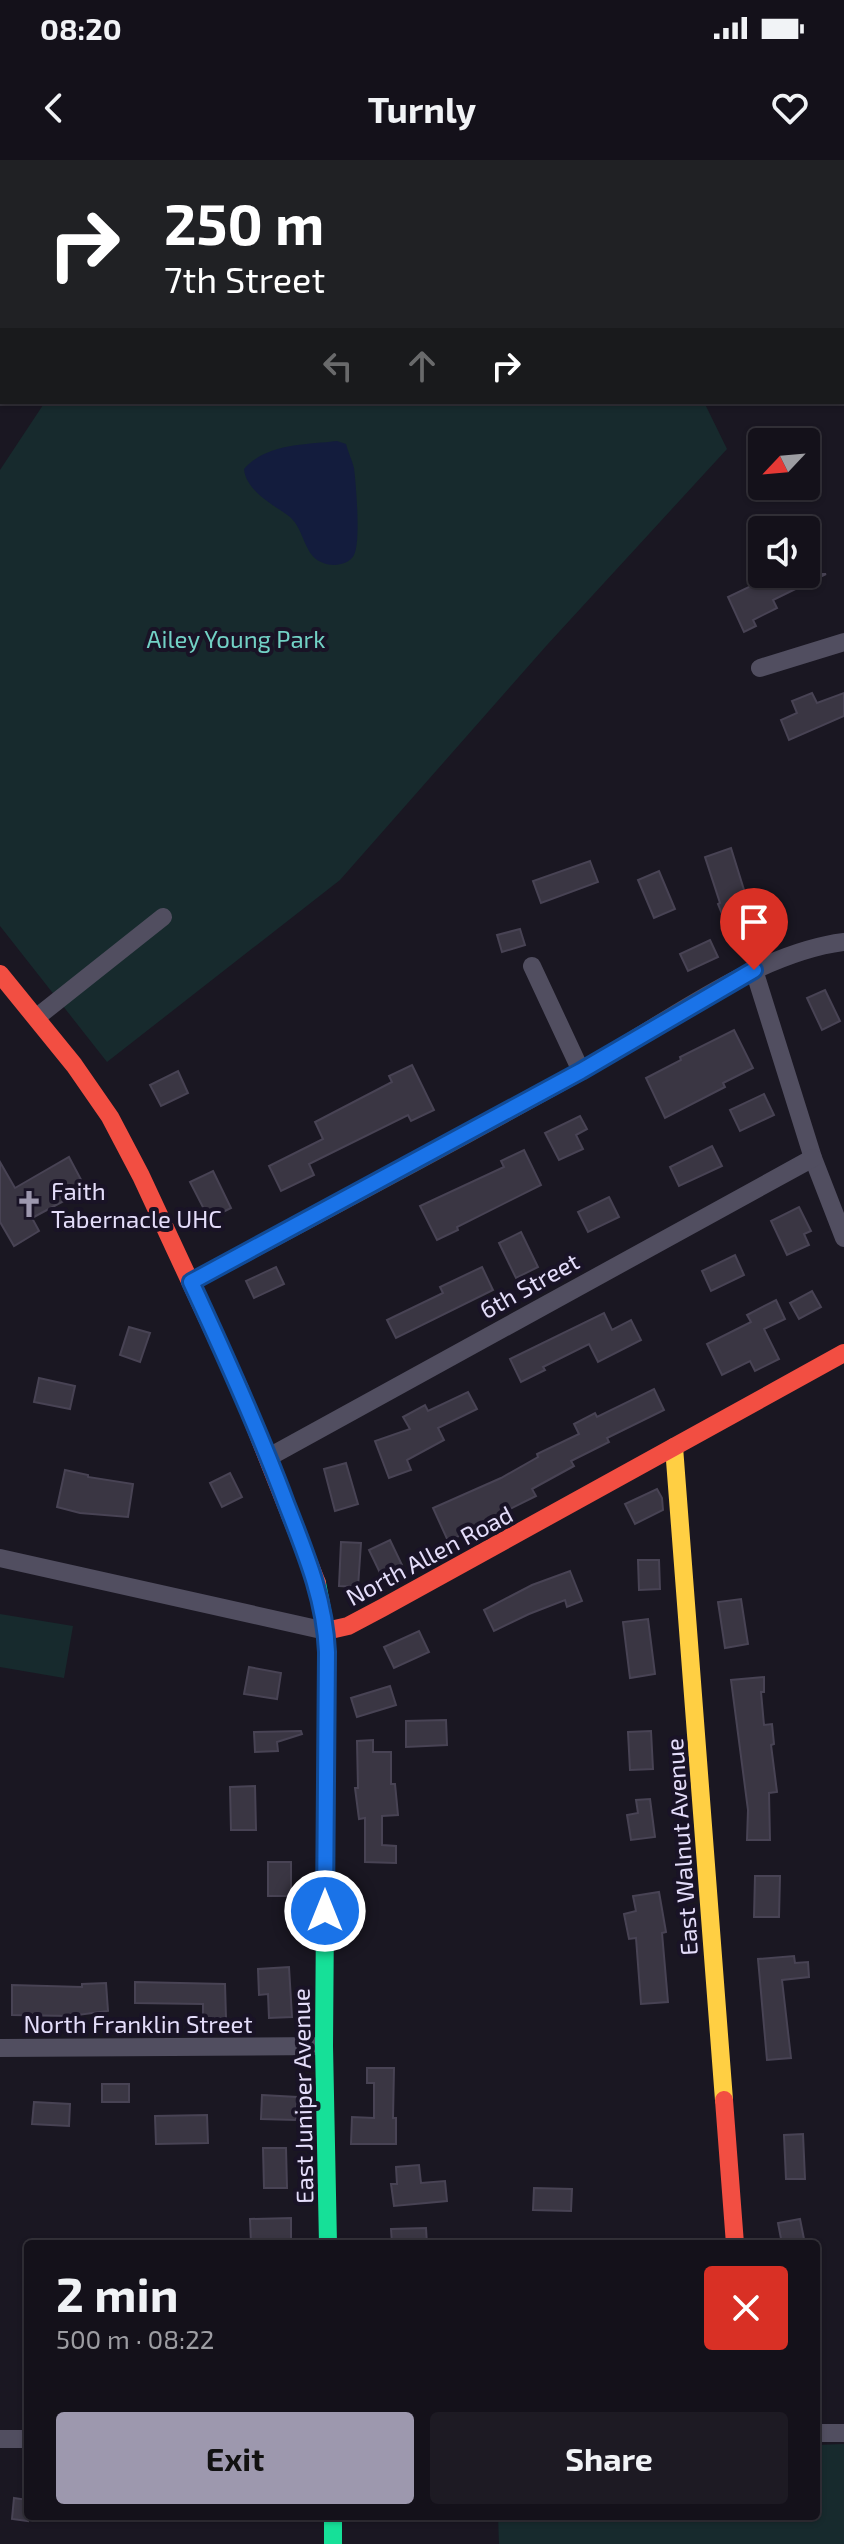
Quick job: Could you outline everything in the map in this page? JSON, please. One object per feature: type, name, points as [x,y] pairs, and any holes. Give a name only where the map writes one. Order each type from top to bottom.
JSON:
[{"type":"street","points":[[760,668],[844,642]]},
{"type":"street","points":[[37,1017],[163,917]]},
{"type":"street","points":[[191,1282],[581,1071],[754,970],[788,956],[844,942]]},
{"type":"street","points":[[532,966],[581,1071]]},
{"type":"street","points":[[754,970],[813,1158],[844,1238]]},
{"type":"street","name":"East Juniper Avenue","points":[[0,974],[74,1065],[110,1117],[141,1176],[269,1457],[316,1580],[326,1631],[324,2046],[328,2240]]},
{"type":"street","name":"6th Street","points":[[269,1457],[813,1158]]},
{"type":"street","name":"North Allen Road","points":[[0,1558],[326,1631],[348,1626],[844,1353]]},
{"type":"street","name":"East Walnut Avenue","points":[[674,1447],[735,2240]]},
{"type":"street","name":"North Franklin Street","points":[[0,2048],[324,2046]]},
{"type":"street","points":[[820,2433],[844,2433]]},
{"type":"street","points":[[0,2439],[24,2439]]},
{"type":"street","points":[[333,2520],[333,2544]]},
{"type":"green space","name":"Ailey Young Park","points":[[44,404],[705,404],[727,449],[547,645],[340,880],[107,1062],[0,926],[0,470]]},
{"type":"green space","points":[[0,1614],[73,1626],[64,1678],[0,1667]]},
{"type":"green space","points":[[844,2444],[844,2544],[499,2544],[498,2520],[820,2520],[820,2445]]},
{"type":"water","points":[[337,441],[346,444],[354,468],[358,526],[354,555],[344,563],[334,565],[315,559],[295,522],[255,491],[244,469],[253,460],[275,450]]},
{"type":"building","points":[[748,587],[797,588],[773,600],[777,608],[753,620],[756,626],[744,632],[728,597]]},
{"type":"building","points":[[812,693],[817,703],[844,693],[844,716],[789,740],[781,720],[797,713],[792,701]]},
{"type":"building","points":[[731,848],[745,893],[749,891],[756,909],[748,913],[753,925],[730,934],[705,857]]},
{"type":"building","points":[[590,861],[598,882],[541,903],[533,881]]},
{"type":"building","points":[[659,871],[675,909],[654,918],[638,880]]},
{"type":"building","points":[[520,929],[525,945],[502,952],[497,935]]},
{"type":"building","points":[[710,940],[718,957],[688,971],[680,954]]},
{"type":"building","points":[[825,990],[840,1021],[822,1030],[807,998]]},
{"type":"building","points":[[734,1030],[753,1068],[723,1083],[725,1087],[665,1118],[646,1078]]},
{"type":"building","points":[[412,1065],[434,1110],[411,1121],[408,1115],[309,1164],[314,1175],[281,1191],[269,1166],[323,1139],[315,1122],[392,1082],[389,1076]]},
{"type":"building","points":[[178,1071],[188,1093],[161,1106],[150,1085]]},
{"type":"building","points":[[764,1094],[774,1115],[740,1131],[730,1110]]},
{"type":"building","points":[[580,1116],[587,1129],[576,1135],[583,1149],[559,1160],[545,1133]]},
{"type":"building","points":[[712,1146],[722,1166],[679,1186],[670,1167]]},
{"type":"building","points":[[524,1150],[541,1185],[437,1240],[420,1206],[504,1167],[501,1161]]},
{"type":"building","name":"Faith Tabernacle UHC","points":[[69,1157],[86,1189],[32,1218],[39,1231],[14,1246],[0,1222],[0,1162],[15,1188]]},
{"type":"building","points":[[213,1171],[231,1208],[209,1219],[190,1182]]},
{"type":"building","points":[[609,1197],[619,1217],[588,1232],[578,1212]]},
{"type":"building","points":[[799,1207],[811,1231],[804,1234],[809,1245],[787,1255],[771,1221]]},
{"type":"building","points":[[521,1232],[538,1267],[516,1278],[499,1243]]},
{"type":"building","points":[[735,1255],[744,1275],[711,1291],[702,1271]]},
{"type":"building","points":[[276,1267],[284,1284],[254,1298],[246,1281]]},
{"type":"building","points":[[482,1267],[493,1290],[396,1338],[387,1320],[443,1293],[440,1287]]},
{"type":"building","points":[[812,1291],[821,1307],[799,1319],[790,1303]]},
{"type":"building","points":[[776,1300],[785,1319],[764,1329],[779,1359],[755,1371],[750,1361],[722,1375],[707,1344],[751,1322],[747,1315]]},
{"type":"building","points":[[604,1313],[612,1330],[631,1320],[641,1340],[598,1362],[589,1344],[521,1382],[510,1359]]},
{"type":"building","points":[[129,1327],[150,1333],[140,1362],[120,1355]]},
{"type":"building","points":[[39,1378],[75,1386],[70,1409],[34,1402]]},
{"type":"building","points":[[654,1389],[664,1410],[607,1438],[609,1442],[571,1461],[574,1466],[532,1489],[536,1496],[506,1511],[508,1514],[448,1541],[433,1508],[501,1478],[538,1457],[537,1454],[579,1434],[574,1424],[595,1413],[597,1417]]},
{"type":"building","points":[[468,1392],[477,1409],[438,1428],[444,1440],[407,1460],[411,1470],[389,1478],[375,1441],[410,1429],[403,1417],[425,1405],[428,1411]]},
{"type":"building","points":[[346,1463],[358,1504],[335,1511],[324,1469]]},
{"type":"building","points":[[65,1470],[133,1484],[128,1517],[80,1513],[57,1507]]},
{"type":"building","points":[[230,1473],[242,1497],[222,1507],[210,1483]]},
{"type":"building","points":[[657,1489],[663,1510],[635,1524],[625,1504]]},
{"type":"building","points":[[390,1540],[402,1565],[381,1575],[369,1550]]},
{"type":"building","points":[[341,1542],[361,1543],[358,1587],[339,1586]]},
{"type":"building","points":[[638,1560],[659,1560],[660,1589],[639,1590]]},
{"type":"building","points":[[570,1571],[582,1601],[567,1607],[565,1600],[494,1631],[484,1610],[532,1585]]},
{"type":"building","points":[[741,1599],[748,1644],[725,1648],[718,1602]]},
{"type":"building","points":[[648,1619],[655,1674],[630,1678],[623,1622]]},
{"type":"building","points":[[419,1631],[429,1652],[394,1668],[384,1647]]},
{"type":"building","points":[[249,1667],[281,1673],[277,1699],[244,1694]]},
{"type":"building","points":[[764,1677],[764,1692],[761,1692],[764,1725],[772,1724],[774,1744],[771,1745],[777,1792],[769,1793],[770,1840],[747,1840],[748,1810],[731,1680]]},
{"type":"building","points":[[390,1686],[396,1705],[357,1717],[351,1698]]},
{"type":"building","points":[[446,1720],[447,1745],[406,1747],[406,1721]]},
{"type":"building","points":[[301,1731],[302,1734],[277,1742],[278,1751],[255,1752],[254,1732]]},
{"type":"building","points":[[651,1731],[653,1769],[630,1770],[628,1732]]},
{"type":"building","points":[[373,1740],[373,1752],[391,1752],[391,1784],[395,1784],[398,1815],[382,1816],[382,1845],[396,1846],[396,1863],[365,1862],[365,1818],[359,1819],[355,1788],[358,1788],[357,1741]]},
{"type":"building","points":[[255,1786],[256,1830],[231,1830],[230,1787]]},
{"type":"building","points":[[650,1799],[655,1837],[631,1840],[627,1815],[638,1813],[636,1800]]},
{"type":"building","points":[[268,1862],[291,1862],[291,1896],[268,1896]]},
{"type":"building","points":[[755,1876],[780,1876],[779,1917],[754,1917]]},
{"type":"building","points":[[659,1892],[666,1932],[662,1933],[668,2002],[641,2004],[636,1938],[629,1939],[624,1914],[636,1911],[633,1896]]},
{"type":"building","points":[[794,1956],[795,1963],[808,1962],[809,1977],[782,1980],[791,2058],[767,2060],[758,1959]]},
{"type":"building","points":[[289,1967],[292,2017],[269,2018],[268,1994],[259,1995],[258,1969]]},
{"type":"building","points":[[135,1982],[225,1984],[226,2018],[203,2018],[203,2004],[135,2003]]},
{"type":"building","points":[[106,1983],[108,2011],[70,2016],[12,2015],[12,1985],[82,1987],[82,1984]]},
{"type":"building","points":[[367,2068],[394,2068],[396,2144],[351,2144],[352,2117],[374,2118],[374,2083],[367,2083]]},
{"type":"building","points":[[102,2084],[129,2084],[129,2102],[102,2102]]},
{"type":"building","points":[[262,2095],[297,2097],[296,2120],[261,2119]]},
{"type":"building","points":[[34,2102],[70,2104],[69,2126],[32,2124]]},
{"type":"building","points":[[207,2115],[208,2143],[156,2144],[155,2116]]},
{"type":"building","points":[[803,2134],[805,2179],[786,2179],[784,2135]]},
{"type":"building","points":[[263,2148],[286,2148],[287,2188],[264,2188]]},
{"type":"building","points":[[419,2165],[421,2183],[445,2181],[447,2201],[394,2206],[391,2184],[397,2184],[396,2167]]},
{"type":"building","points":[[534,2188],[572,2189],[571,2211],[533,2210]]},
{"type":"building","points":[[291,2218],[291,2240],[251,2240],[250,2219]]},
{"type":"building","points":[[800,2219],[804,2240],[781,2240],[778,2223]]},
{"type":"building","points":[[426,2228],[427,2240],[392,2240],[391,2229]]},
{"type":"building","points":[[14,2498],[24,2499],[24,2520],[28,2521],[12,2519]]},
{"type":"traffic: fast","points":[[317,1583],[327,1652],[324,2046],[328,2240]]},
{"type":"traffic: fast","points":[[333,2520],[333,2544]]},
{"type":"traffic: slow","points":[[674,1447],[724,2100]]},
{"type":"traffic: jam","points":[[0,974],[74,1065],[110,1117],[141,1176],[240,1389],[317,1583]]},
{"type":"traffic: jam","points":[[326,1631],[348,1626],[382,1608],[844,1353]]},
{"type":"traffic: jam","points":[[724,2100],[735,2240]]},
{"type":"place","name":"Faith Tabernacle UHC","points":[[29,1204]]},
{"type":"route","points":[[325,1911],[327,1652],[316,1580],[269,1457],[191,1282],[581,1071],[754,970]]}]
